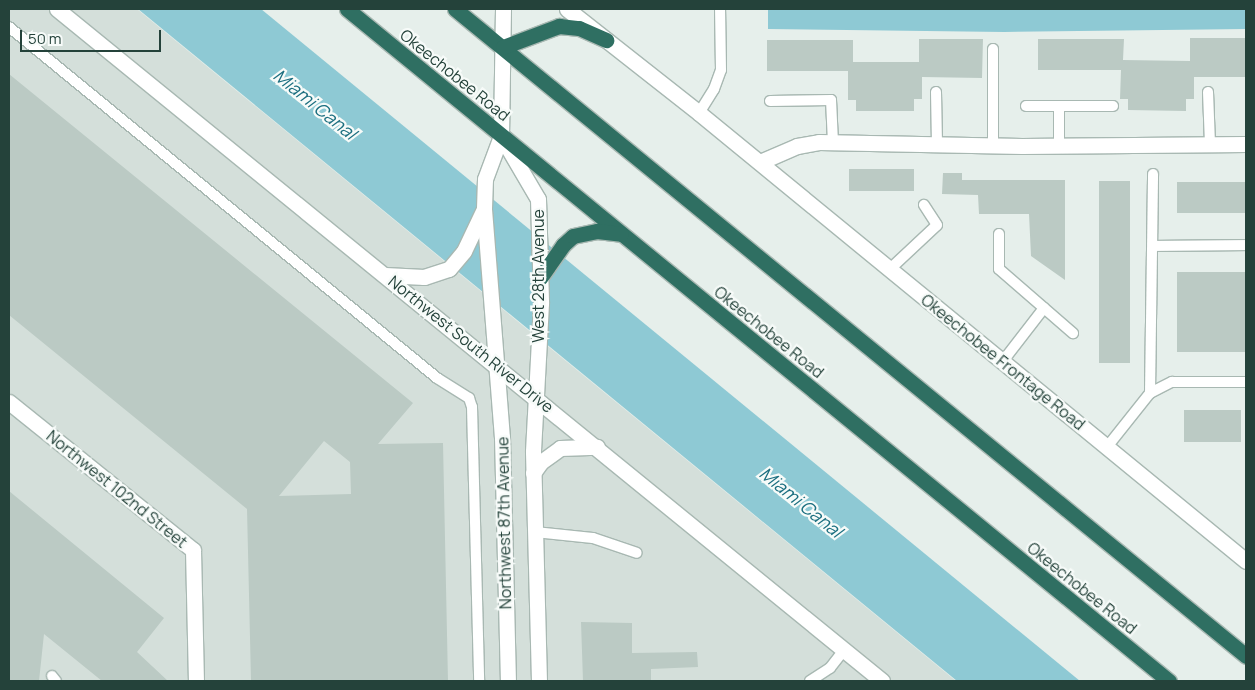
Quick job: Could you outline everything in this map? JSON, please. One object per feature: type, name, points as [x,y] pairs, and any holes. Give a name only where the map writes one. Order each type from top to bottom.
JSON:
[{"type":"highway","name":"Okeechobee Road","points":[[346,9],[1169,681]]},
{"type":"highway","points":[[455,9],[1246,656]]},
{"type":"highway","points":[[502,47],[559,26],[579,28],[606,40]]},
{"type":"highway","points":[[540,278],[563,245],[583,232],[621,234]]},
{"type":"street","name":"Northwest South River Drive","points":[[57,9],[498,365],[882,681]]},
{"type":"street","points":[[498,365],[489,299],[484,209],[485,179],[501,136],[503,9]]},
{"type":"street","name":"Okeechobee Frontage Road","points":[[567,9],[760,162],[1107,447],[1244,556]]},
{"type":"street","name":"West 28th Avenue","points":[[501,136],[538,199],[540,278],[535,396]]},
{"type":"street","points":[[760,162],[797,146],[833,142],[993,146],[1246,144]]},
{"type":"street","points":[[385,274],[424,277],[449,268],[464,251],[484,209]]},
{"type":"street","name":"Northwest 87th Avenue","points":[[498,365],[508,681]]},
{"type":"street","name":"Northwest 87th Avenue","points":[[535,396],[533,474],[539,681]]},
{"type":"street","name":"Northwest 102nd Street","points":[[9,402],[193,550],[196,681]]},
{"type":"street","points":[[533,474],[541,462],[560,448],[597,447]]},
{"type":"lane","points":[[699,113],[714,89],[721,70],[720,9]]},
{"type":"lane","points":[[9,27],[437,378],[469,398],[472,407],[479,681]]},
{"type":"lane","points":[[993,49],[993,146]]},
{"type":"lane","points":[[936,92],[937,144]]},
{"type":"lane","points":[[1208,92],[1210,145]]},
{"type":"lane","points":[[770,101],[831,100],[833,142]]},
{"type":"lane","points":[[1026,106],[1113,106]]},
{"type":"lane","points":[[1059,106],[1059,146]]},
{"type":"lane","points":[[1150,393],[1154,246],[1153,174]]},
{"type":"lane","points":[[890,268],[937,225],[924,206]]},
{"type":"lane","points":[[999,234],[999,268],[1073,333]]},
{"type":"lane","points":[[1154,246],[1246,246]]},
{"type":"lane","points":[[1003,362],[1044,308]]},
{"type":"lane","points":[[1107,447],[1150,393],[1172,382],[1246,382]]},
{"type":"lane","points":[[535,532],[592,538],[637,554]]},
{"type":"lane","points":[[810,681],[830,668],[844,650]]},
{"type":"shaded area","points":[[9,9],[137,9],[956,681],[9,681]]},
{"type":"water","name":"Miami Canal","points":[[138,9],[261,9],[1080,681],[957,681]]},
{"type":"water","points":[[768,9],[1246,9],[1246,29],[1004,32],[768,29]]},
{"type":"building","points":[[1190,38],[1246,38],[1246,77],[1194,77],[1194,99],[1186,99],[1186,111],[1128,110],[1128,99],[1120,99],[1121,70],[1038,70],[1038,39],[1124,39],[1123,60],[1190,61]]},
{"type":"building","points":[[919,39],[983,39],[982,78],[922,77],[922,99],[914,99],[914,111],[856,111],[856,100],[848,100],[848,71],[767,71],[767,40],[853,40],[853,62],[919,62]]},
{"type":"building","points":[[9,74],[413,403],[378,444],[443,443],[448,681],[251,681],[247,509],[9,315]],"holes":[[[324,441],[350,462],[351,494],[279,496]]]},
{"type":"building","points":[[849,169],[914,169],[914,191],[849,191]]},
{"type":"building","points":[[943,173],[962,173],[962,180],[1065,180],[1065,280],[1031,256],[1029,214],[979,214],[978,195],[942,194]]},
{"type":"building","points":[[1099,181],[1130,181],[1130,363],[1099,363]]},
{"type":"building","points":[[1177,182],[1246,182],[1246,213],[1177,213]]},
{"type":"building","points":[[1177,272],[1246,272],[1246,352],[1177,352]]},
{"type":"building","points":[[1184,410],[1241,410],[1241,442],[1184,442]]},
{"type":"building","points":[[9,491],[164,618],[137,652],[168,681],[102,681],[44,634],[39,681],[9,681]]},
{"type":"building","points":[[581,622],[632,623],[632,653],[697,652],[698,667],[651,669],[651,681],[583,681]]}]
